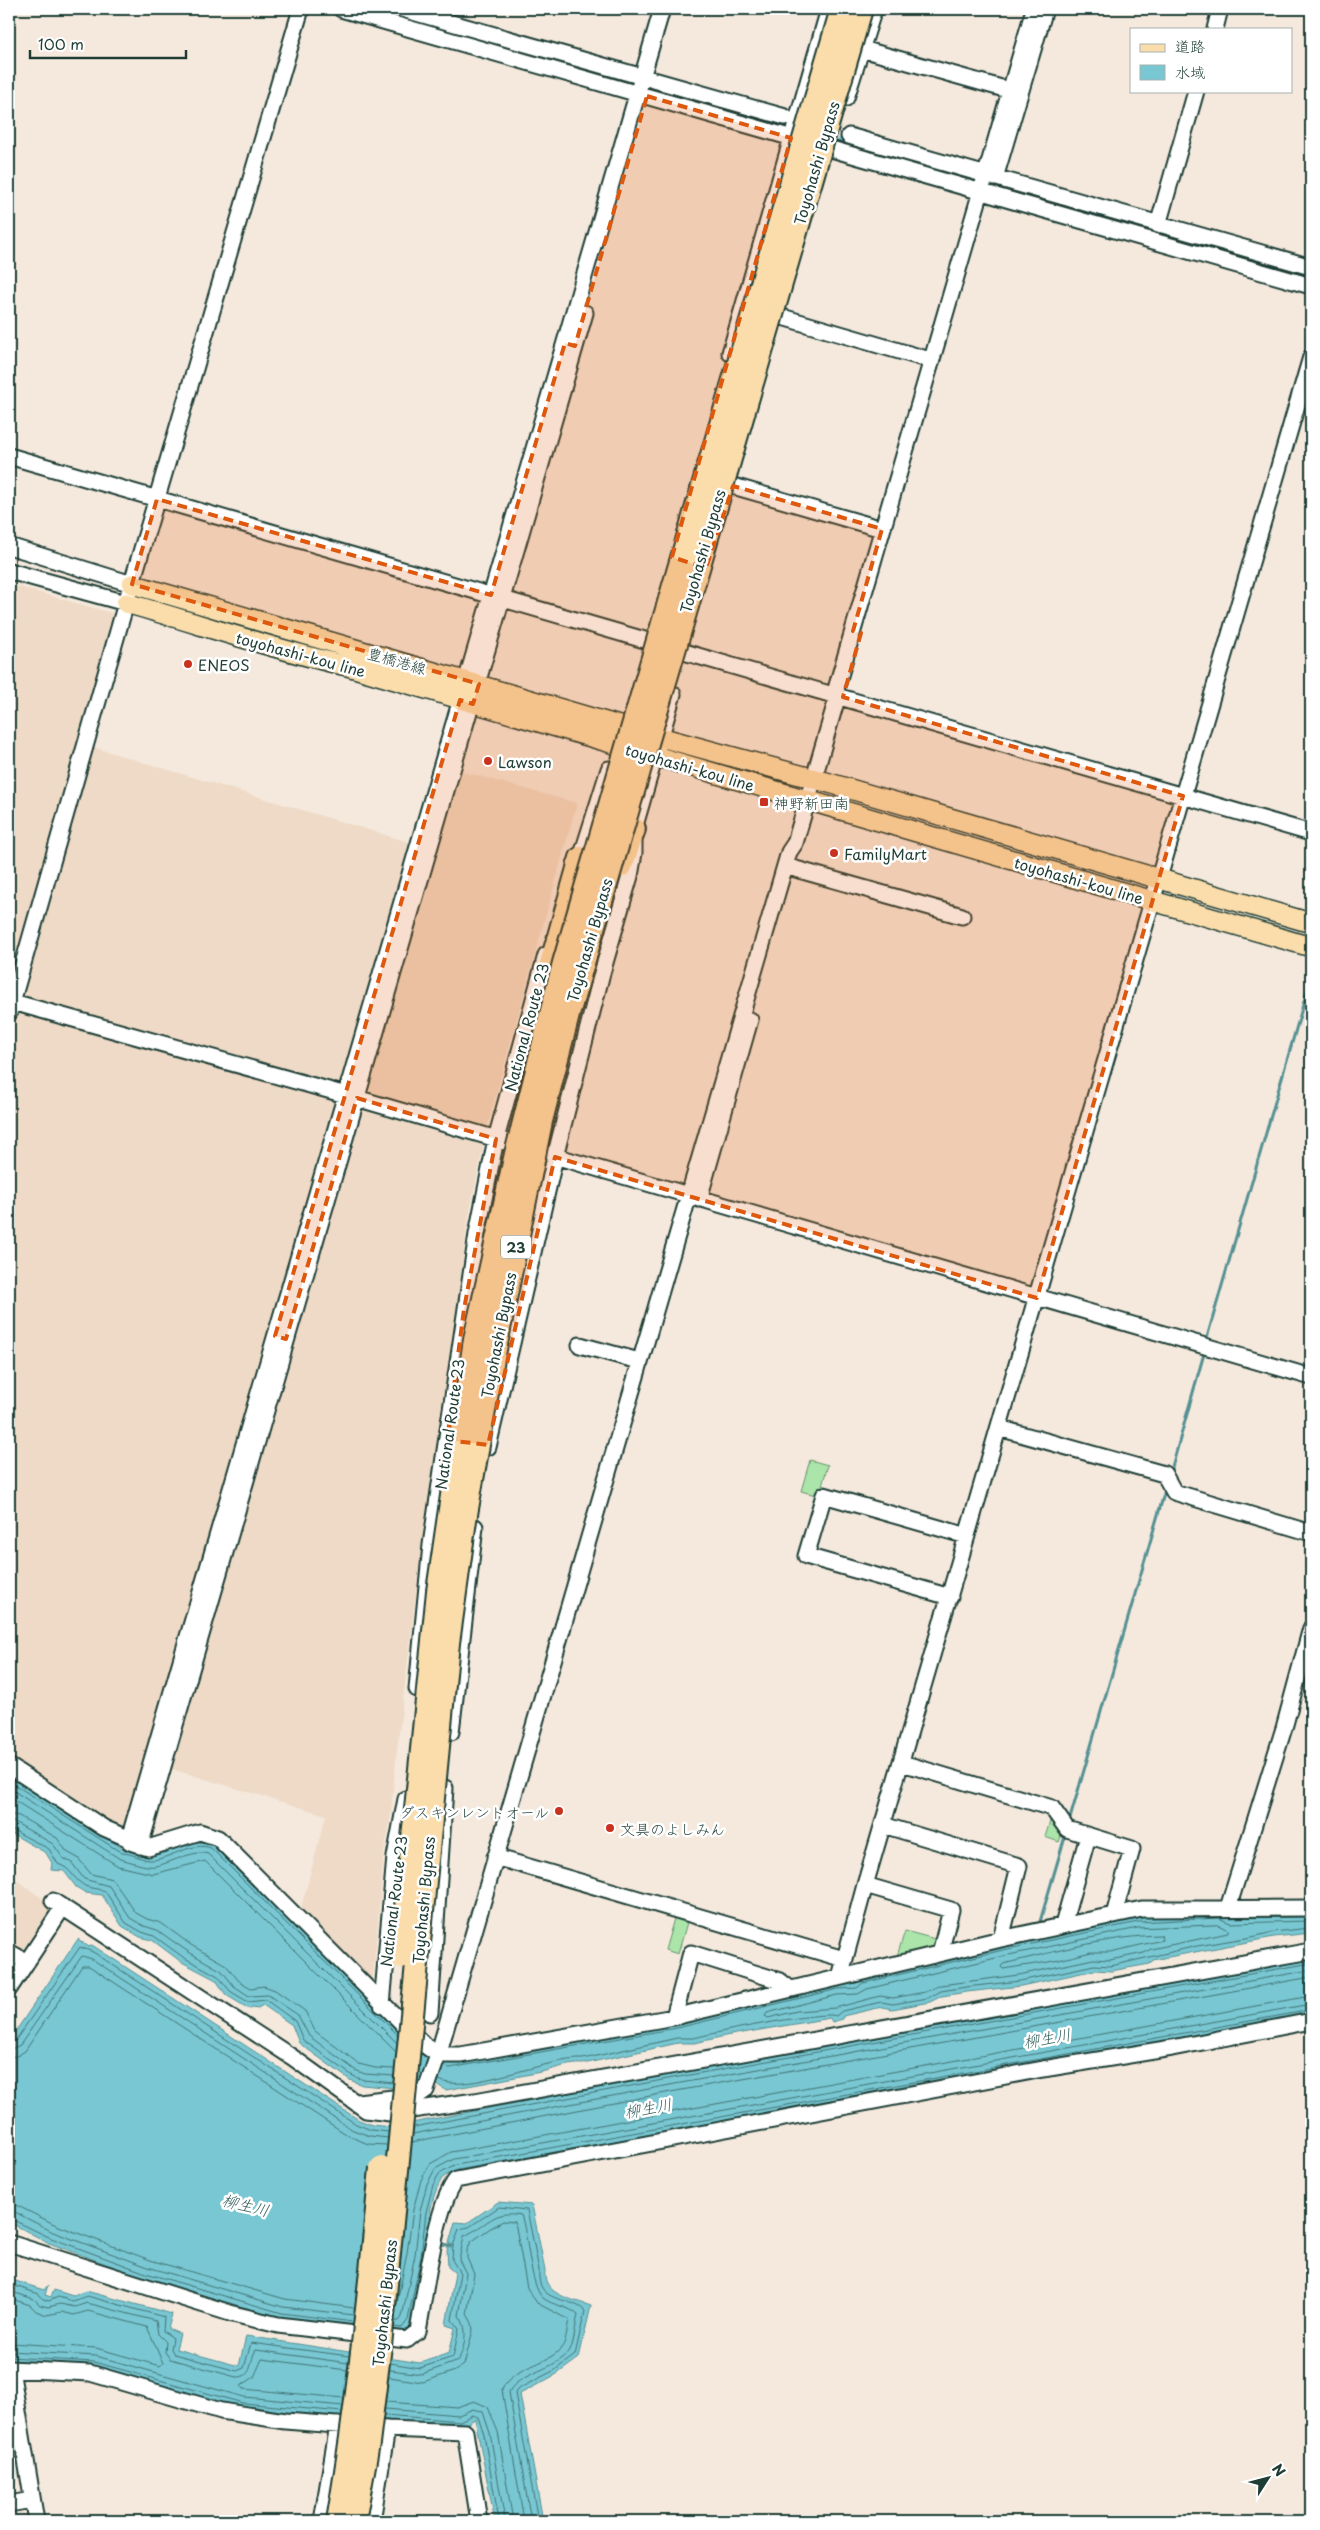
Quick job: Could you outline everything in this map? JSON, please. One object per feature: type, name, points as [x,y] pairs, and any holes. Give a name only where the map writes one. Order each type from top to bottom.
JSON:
[{"type":"highway","name":"Toyohashi Bypass","points":[[338,2521],[351,2446],[364,2346],[428,1672],[475,1339],[516,1154],[564,962],[842,9]]},
{"type":"highway","name":"Toyohashi Bypass","points":[[354,2521],[368,2443],[380,2346],[448,1643],[478,1437],[541,1121],[569,1011],[861,9]]},
{"type":"highway","name":"23","points":[[504,1306],[531,1210],[588,980],[623,858],[634,830]]},
{"type":"highway","name":"23","points":[[475,1339],[483,1259],[495,1190],[550,968],[581,858]]},
{"type":"main road","name":"豊橋港線","points":[[132,584],[661,738]]},
{"type":"main road","name":"toyohashi-kou line","points":[[126,603],[203,625],[238,638],[347,666],[1311,947]]},
{"type":"main road","name":"toyohashi-kou line","points":[[661,738],[813,779],[1311,923]]},
{"type":"street","points":[[301,9],[126,603],[10,1006],[351,1096],[1311,1377]]},
{"type":"street","points":[[341,9],[601,83],[646,86]]},
{"type":"street","points":[[402,9],[606,68],[646,86],[761,122],[792,138],[864,159],[987,183],[1158,225],[1311,267]]},
{"type":"street","points":[[646,86],[662,9]]},
{"type":"street","points":[[134,1843],[602,234],[646,86],[672,9]]},
{"type":"street","points":[[792,138],[829,9]]},
{"type":"street","points":[[430,2013],[451,1731],[482,1473],[488,1445],[555,1157],[602,974],[630,876],[634,853],[634,830],[661,738],[706,568],[733,486],[831,149],[874,9]]},
{"type":"street","points":[[358,2102],[419,2095],[426,2090],[442,2055],[448,2017],[500,1858],[639,1361],[694,1197],[790,867],[790,852],[795,843],[838,695],[836,689],[857,632],[929,382],[934,358],[1015,92],[1035,9]]},
{"type":"street","points":[[1214,28],[1220,9]]},
{"type":"street","points":[[862,50],[1015,92]]},
{"type":"street","points":[[551,69],[555,54]]},
{"type":"street","points":[[601,83],[606,68]]},
{"type":"street","points":[[1158,225],[1196,92]]},
{"type":"street","points":[[761,122],[785,117]]},
{"type":"street","points":[[849,136],[987,183],[1311,286]]},
{"type":"street","name":"National Route 23","points":[[382,2005],[396,1857],[404,1816],[431,1545],[466,1300],[496,1139],[565,884],[574,864],[581,858],[623,728],[792,138]]},
{"type":"street","points":[[864,159],[869,142]]},
{"type":"street","points":[[782,317],[934,358]]},
{"type":"street","points":[[840,1977],[865,1885],[1132,966],[1153,901],[1158,878],[1311,357]]},
{"type":"street","points":[[9,456],[648,641]]},
{"type":"street","points":[[733,486],[886,526]]},
{"type":"street","points":[[9,546],[132,584]]},
{"type":"street","points":[[672,557],[706,568]]},
{"type":"street","points":[[9,571],[126,603]]},
{"type":"street","points":[[684,652],[1311,833]]},
{"type":"street","points":[[790,867],[962,916]]},
{"type":"street","points":[[580,1345],[639,1361]]},
{"type":"street","points":[[999,1428],[1164,1474],[1174,1492],[1311,1533]]},
{"type":"street","points":[[447,1440],[488,1445]]},
{"type":"street","points":[[950,1597],[806,1556],[824,1495],[967,1536]]},
{"type":"street","points":[[1228,1908],[1284,1728],[1311,1628]]},
{"type":"street","points":[[413,1728],[451,1731]]},
{"type":"street","points":[[902,1763],[1052,1808],[1067,1828],[1132,1849],[1114,1915]]},
{"type":"street","points":[[9,1766],[104,1828],[134,1843],[157,1847],[200,1832],[218,1838],[382,2005],[442,2055],[674,2017],[1038,1930],[1142,1909],[1311,1908]]},
{"type":"street","points":[[883,1825],[1019,1866],[1001,1939]]},
{"type":"street","points":[[1063,1925],[1088,1836]]},
{"type":"street","points":[[500,1858],[844,1959]]},
{"type":"street","points":[[865,1885],[951,1910],[940,1953]]},
{"type":"street","points":[[9,1989],[27,1962],[58,1904],[358,2102],[366,2110],[390,2113],[467,2102],[1311,1951]]},
{"type":"street","points":[[9,1952],[27,1962]]},
{"type":"street","points":[[674,2017],[691,1953],[780,1982],[789,1988]]},
{"type":"street","points":[[382,2005],[448,2017]]},
{"type":"street","points":[[9,2243],[233,2314],[278,2324],[406,2340],[418,2330],[435,2242],[448,2190],[456,2180],[1311,2021]]},
{"type":"street","points":[[36,2521],[10,2369],[90,2373],[221,2412],[285,2421],[387,2429],[465,2432],[479,2521]]},
{"type":"street","points":[[322,2521],[338,2425]]},
{"type":"street","points":[[372,2521],[387,2429]]},
{"type":"street","points":[[9,2504],[32,2500]]},
{"type":"highlighted area","points":[[647,96],[791,138],[672,557],[706,568],[733,486],[882,529],[853,631],[861,633],[843,697],[1183,796],[1037,1298],[555,1157],[488,1445],[447,1440],[464,1309],[496,1139],[357,1098],[286,1339],[275,1336],[460,700],[473,704],[479,684],[132,584],[157,499],[491,595],[565,343],[575,346]]},
{"type":"shaded area","points":[[9,584],[115,614],[79,743],[432,849],[457,770],[577,803],[488,1124],[467,1225],[445,1406],[424,1527],[390,1822],[384,1852],[373,1979],[356,1975],[299,1916],[326,1815],[148,1762],[128,1832],[9,1760]]},
{"type":"shaded area","points":[[9,1875],[52,1905],[9,1971]]},
{"type":"green space","points":[[810,1460],[828,1465],[819,1496],[801,1491]]},
{"type":"green space","points":[[1051,1818],[1063,1831],[1059,1842],[1045,1837]]},
{"type":"green space","points":[[675,1915],[688,1919],[678,1954],[665,1950]]},
{"type":"green space","points":[[905,1931],[939,1940],[936,1947],[896,1959]]},
{"type":"water","points":[[9,1775],[124,1849],[128,1848],[154,1855],[199,1842],[214,1844],[425,2054],[448,2063],[676,2024],[839,1985],[857,1983],[856,1980],[1002,1945],[1137,1917],[1222,1913],[1230,1918],[1311,1917],[1311,1933],[1274,1937],[1153,1960],[1150,1964],[1111,1971],[1095,1970],[1021,1986],[942,1996],[930,2002],[892,2009],[882,2007],[843,2016],[843,2019],[832,2022],[830,2018],[695,2043],[678,2043],[583,2064],[568,2065],[533,2074],[446,2090],[434,2083],[421,2088],[362,2085],[350,2080],[299,2043],[292,2025],[263,2005],[258,2008],[252,2007],[249,2009],[226,1995],[216,1980],[180,1961],[152,1940],[140,1937],[122,1926],[102,1895],[86,1893],[76,1887],[64,1871],[51,1870],[52,1863],[46,1853],[9,1832]]},
{"type":"water","name":"柳生川","points":[[78,1939],[89,1947],[92,1945],[359,2120],[372,2125],[391,2127],[672,2073],[1311,1958],[1311,2015],[457,2170],[442,2178],[434,2196],[419,2300],[413,2318],[404,2333],[281,2318],[144,2278],[49,2243],[9,2222],[9,2041]]},
{"type":"water","points":[[498,2202],[532,2205],[545,2278],[548,2285],[560,2295],[591,2306],[579,2358],[557,2374],[520,2394],[543,2521],[495,2521],[475,2419],[462,2426],[259,2411],[214,2402],[114,2371],[93,2367],[9,2362],[9,2279],[44,2290],[48,2285],[45,2295],[51,2297],[54,2290],[73,2296],[86,2291],[172,2314],[168,2329],[180,2334],[176,2349],[239,2366],[246,2336],[420,2363],[449,2353],[455,2328],[446,2325],[455,2273],[448,2267],[447,2250],[455,2222],[467,2223]]},
{"type":"waterway","points":[[375,9],[785,126]]},
{"type":"waterway","points":[[846,144],[1311,278]]},
{"type":"waterway","points":[[1206,1341],[1311,977]]},
{"type":"waterway","points":[[1170,1474],[1205,1350]]},
{"type":"waterway","points":[[1069,1822],[1166,1487]]},
{"type":"waterway","points":[[1039,1925],[1066,1833]]},
{"type":"waterway","points":[[438,2243],[452,2246]]},
{"type":"place","name":"ENEOS","points":[[188,664]]},
{"type":"place","name":"Lawson","points":[[488,761]]},
{"type":"place","name":"神野新田南","points":[[764,802]]},
{"type":"place","name":"FamilyMart","points":[[834,853]]},
{"type":"place","name":"ダスキンレントオール","points":[[559,1811]]},
{"type":"place","name":"文具のよしみん","points":[[610,1828]]}]
